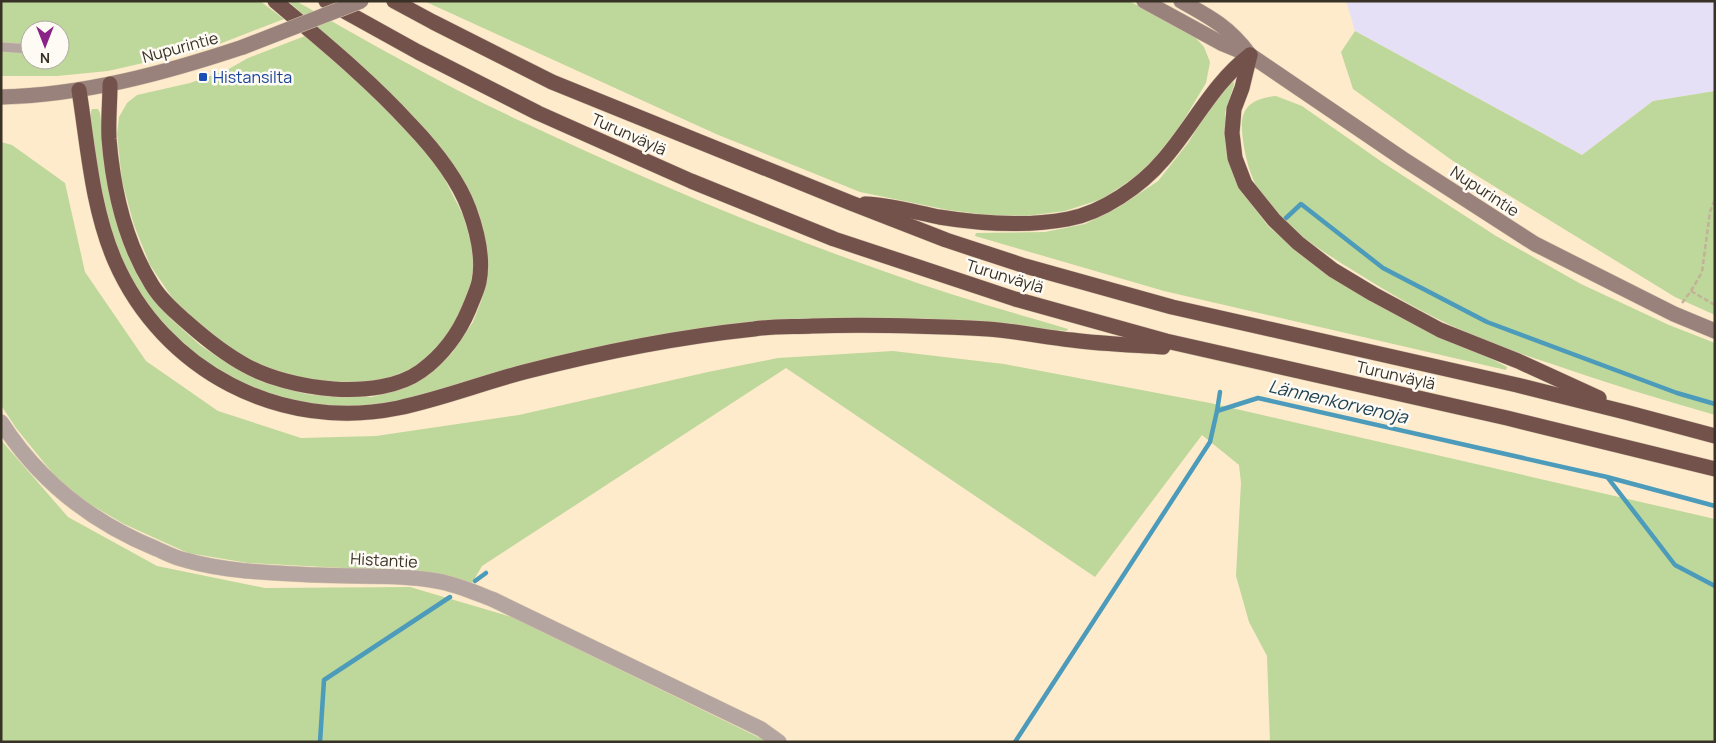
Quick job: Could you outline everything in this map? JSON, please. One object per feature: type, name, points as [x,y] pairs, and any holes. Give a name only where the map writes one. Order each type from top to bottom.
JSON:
[{"type":"highway","points":[[110,84],[109,138],[118,198],[132,246],[152,286],[175,312],[205,338],[246,366],[287,382],[323,389],[356,389],[392,384],[420,372],[445,349],[462,326],[479,280],[481,259],[477,234],[469,208],[451,174],[427,142],[388,100],[345,60],[275,1]]},
{"type":"highway","name":"Turunväylä","points":[[326,1],[418,52],[538,113],[691,181],[825,235],[1016,299],[1201,350],[1507,418],[1715,469]]},
{"type":"highway","name":"Turunväylä","points":[[394,1],[552,82],[946,240],[1025,266],[1172,307],[1629,413],[1715,436]]},
{"type":"highway","points":[[851,203],[886,205],[938,216],[986,223],[1028,223],[1069,219],[1099,208],[1130,191],[1163,161],[1226,76],[1250,55]]},
{"type":"highway","points":[[1250,55],[1245,80],[1234,109],[1232,133],[1235,158],[1245,184],[1274,220],[1298,242],[1334,270],[1373,294],[1440,330],[1518,361],[1629,413]]},
{"type":"highway","points":[[79,90],[97,208],[115,261],[138,304],[164,336],[193,360],[225,382],[266,401],[302,410],[344,414],[397,408],[525,372],[621,350],[756,328],[865,324],[992,330],[1077,341],[1201,350]]},
{"type":"main road","name":"Nupurintie","points":[[1,97],[79,90],[110,84],[213,57],[361,1]]},
{"type":"main road","name":"Nupurintie","points":[[1144,1],[1221,44],[1250,55],[1403,159],[1535,244],[1674,314],[1715,331]]},
{"type":"main road","name":"Nupurintie","points":[[1180,1],[1223,25],[1250,55]]},
{"type":"street","name":"Histantie","points":[[1,422],[51,483],[84,510],[118,532],[159,550],[184,560],[234,570],[317,575],[406,577],[439,581],[494,600],[761,729],[779,742]]},
{"type":"lane","points":[[1,47],[20,48]]},
{"type":"path","points":[[1674,314],[1702,272],[1710,212],[1715,199]]},
{"type":"path","points":[[1691,291],[1715,305]]},
{"type":"shaded area","points":[[1346,1],[1715,1],[1715,91],[1653,101],[1582,155],[1355,31]]},
{"type":"green space","points":[[1,1],[260,1],[284,19],[209,48],[108,71],[57,76],[1,76]]},
{"type":"green space","points":[[288,1],[296,1],[468,96],[705,203],[840,256],[909,280],[1068,329],[1067,331],[921,318],[784,321],[410,399],[361,406],[331,406],[286,398],[245,384],[209,363],[177,338],[150,307],[128,271],[111,231],[101,187],[92,135],[92,109],[98,109],[100,113],[110,191],[148,289],[171,319],[200,345],[228,364],[262,382],[306,394],[336,397],[372,397],[404,388],[429,375],[452,353],[473,322],[482,299],[486,279],[483,233],[385,88]]},
{"type":"green space","points":[[424,1],[1129,1],[1192,34],[1204,47],[1210,62],[1206,83],[1179,128],[1144,171],[1102,199],[1065,211],[1026,216],[987,215],[948,210],[860,192],[716,134]]},
{"type":"green space","points":[[1355,31],[1582,155],[1653,101],[1715,91],[1715,315],[1675,297],[1453,161],[1353,89],[1341,52]]},
{"type":"green space","points":[[305,36],[381,102],[437,164],[463,215],[473,250],[473,271],[468,298],[455,325],[436,350],[415,367],[384,380],[338,384],[290,378],[252,362],[203,330],[175,302],[150,265],[134,225],[122,181],[117,134],[119,117],[127,103],[137,95],[190,83],[227,70],[248,58]]},
{"type":"green space","points":[[1233,78],[1234,85],[1225,113],[1225,142],[1232,166],[1246,197],[1268,226],[1304,257],[1349,288],[1414,324],[1507,367],[1506,370],[1164,291],[975,236],[976,233],[1045,232],[1085,224],[1119,207],[1158,181],[1188,143],[1219,93]]},
{"type":"green space","points":[[1276,96],[1302,106],[1382,162],[1496,236],[1581,284],[1669,325],[1715,343],[1715,415],[1590,377],[1510,350],[1471,334],[1434,317],[1400,298],[1308,241],[1286,223],[1262,196],[1253,178],[1245,150],[1242,122],[1246,109],[1255,101]]},
{"type":"green space","points":[[1,142],[12,145],[65,183],[85,272],[146,361],[218,411],[301,438],[376,436],[519,415],[778,358],[893,351],[1004,364],[1210,403],[1715,519],[1715,742],[1270,742],[1267,656],[1249,622],[1236,576],[1241,483],[1239,465],[1202,435],[1095,577],[786,368],[482,566],[472,583],[436,573],[248,563],[188,553],[124,524],[83,500],[54,475],[16,428],[1,405]]},
{"type":"green space","points":[[1,440],[68,517],[157,566],[265,588],[410,587],[512,617],[768,742],[1,742]]},
{"type":"waterway","points":[[1286,218],[1301,204],[1383,268],[1487,322],[1677,393],[1715,404]]},
{"type":"waterway","points":[[1217,411],[1220,392]]},
{"type":"waterway","name":"Lännenkorvenoja","points":[[1015,742],[1210,442],[1217,411],[1258,398],[1607,477],[1715,506]]},
{"type":"waterway","points":[[1608,478],[1675,565],[1715,586]]},
{"type":"waterway","points":[[475,581],[486,573]]},
{"type":"waterway","points":[[320,742],[324,680],[450,597]]},
{"type":"place","name":"Histansilta","points":[[203,77]]}]
